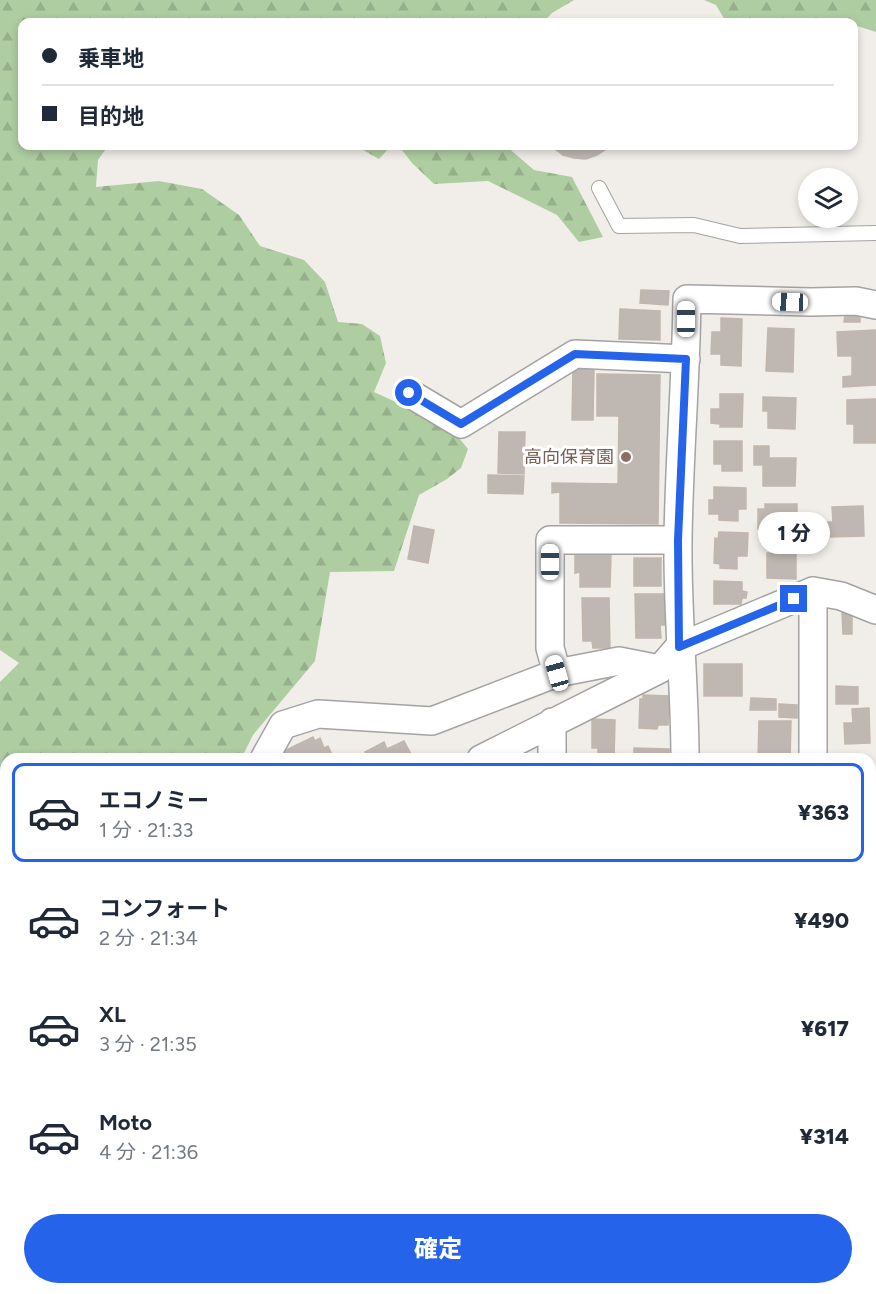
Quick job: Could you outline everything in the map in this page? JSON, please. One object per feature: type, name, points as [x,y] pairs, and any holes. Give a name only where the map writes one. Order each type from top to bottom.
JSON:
[{"type":"street","points":[[685,753],[685,701],[679,647],[678,540],[687,299],[856,301],[876,305]]},
{"type":"street","points":[[409,393],[461,424],[575,354],[686,359]]},
{"type":"street","points":[[557,673],[550,648],[550,540],[678,540]]},
{"type":"street","points":[[813,591],[813,753]]},
{"type":"street","points":[[493,753],[660,669],[679,647],[813,591],[841,596],[876,610]]},
{"type":"street","points":[[267,753],[283,724],[318,714],[432,721],[557,673],[618,661],[660,669]]},
{"type":"street","points":[[552,722],[552,753]]},
{"type":"lane","points":[[599,188],[620,226],[694,225],[740,236],[876,233]]},
{"type":"green space","points":[[0,0],[574,0],[547,18],[18,18],[18,150],[105,150],[98,160],[96,187],[159,181],[202,189],[239,215],[260,246],[304,260],[325,282],[338,322],[362,324],[380,336],[386,363],[374,392],[450,427],[468,449],[461,468],[419,495],[394,571],[330,572],[315,661],[253,735],[244,753],[0,753],[0,682],[19,663],[0,650]]},
{"type":"green space","points":[[704,0],[876,0],[876,32],[858,26],[858,18],[724,18],[716,5]]},
{"type":"green space","points":[[363,150],[387,150],[379,159]]},
{"type":"green space","points":[[402,150],[511,150],[534,170],[572,177],[603,237],[579,242],[557,215],[488,181],[434,184]]},
{"type":"building","points":[[556,150],[605,150],[586,159],[563,155]]},
{"type":"building","points":[[641,290],[669,291],[668,305],[640,303]]},
{"type":"building","points":[[620,309],[660,311],[660,340],[619,339]]},
{"type":"building","points":[[845,315],[860,315],[860,322],[844,322]]},
{"type":"building","points":[[721,318],[742,319],[741,366],[721,365],[721,354],[711,354],[712,332],[721,332]]},
{"type":"building","points":[[768,328],[794,329],[793,372],[766,371]]},
{"type":"building","points":[[876,330],[876,385],[843,387],[843,377],[852,376],[852,356],[838,356],[837,332]]},
{"type":"building","points":[[573,369],[594,369],[593,420],[572,420]]},
{"type":"building","points":[[597,374],[660,375],[658,524],[560,523],[560,492],[552,493],[552,483],[618,484],[619,416],[597,416]]},
{"type":"building","points":[[720,394],[743,394],[742,427],[720,427],[720,424],[711,423],[711,409],[720,409]]},
{"type":"building","points":[[763,397],[796,398],[795,429],[768,428],[768,411],[763,411]]},
{"type":"building","points":[[876,399],[876,443],[854,443],[854,424],[847,424],[847,400]]},
{"type":"building","points":[[499,432],[525,432],[524,474],[498,473]]},
{"type":"building","points":[[714,441],[742,441],[742,471],[722,471],[722,464],[714,464]]},
{"type":"building","points":[[754,446],[769,446],[769,458],[796,458],[795,486],[763,486],[763,465],[754,465]]},
{"type":"building","points":[[488,475],[524,476],[523,494],[488,493]]},
{"type":"building","points":[[714,487],[746,488],[746,509],[738,509],[738,521],[719,520],[719,514],[709,514],[709,500],[714,500]]},
{"type":"building","points":[[765,504],[797,504],[797,536],[766,536],[767,529],[758,529],[758,509],[765,509]]},
{"type":"building","points":[[863,506],[864,536],[829,537],[828,522],[833,522],[832,507]]},
{"type":"building","points":[[414,526],[434,530],[428,563],[408,559]]},
{"type":"building","points":[[719,532],[748,533],[747,556],[737,556],[737,569],[720,568],[720,564],[714,563],[715,538],[718,539]]},
{"type":"building","points":[[575,553],[611,554],[610,587],[580,587],[580,572],[575,573]]},
{"type":"building","points":[[767,553],[796,554],[796,579],[767,578]]},
{"type":"building","points":[[634,558],[661,558],[661,586],[634,586]]},
{"type":"building","points":[[714,581],[742,582],[742,591],[747,592],[746,598],[742,598],[741,604],[714,604]]},
{"type":"building","points":[[635,594],[665,594],[665,625],[660,625],[661,638],[636,638]]},
{"type":"building","points":[[582,598],[609,598],[610,648],[593,648],[592,641],[583,641]]},
{"type":"building","points":[[852,612],[852,634],[843,634],[842,613]]},
{"type":"building","points":[[704,664],[742,664],[742,696],[704,696]]},
{"type":"building","points":[[836,686],[858,687],[858,704],[836,704]]},
{"type":"building","points":[[643,695],[669,696],[668,725],[658,725],[657,729],[639,728],[640,699],[643,699]]},
{"type":"building","points":[[751,698],[776,699],[776,710],[750,710]]},
{"type":"building","points":[[779,704],[797,705],[797,718],[779,717]]},
{"type":"building","points":[[869,708],[870,743],[845,744],[844,723],[853,723],[852,709]]},
{"type":"building","points":[[592,719],[615,720],[614,753],[598,753],[598,748],[592,748]]},
{"type":"building","points":[[759,721],[791,721],[790,753],[758,753]]},
{"type":"building","points":[[313,737],[315,741],[320,738],[324,748],[328,746],[331,753],[285,753],[284,751]]},
{"type":"building","points":[[404,741],[410,753],[365,752],[384,742],[387,749]]},
{"type":"building","points":[[634,748],[669,749],[669,753],[634,753]]},
{"type":"place","name":"高向保育園","points":[[626,457]]},
{"type":"route","points":[[409,393],[461,424],[575,354],[686,359],[678,540],[679,647],[794,599]]}]
